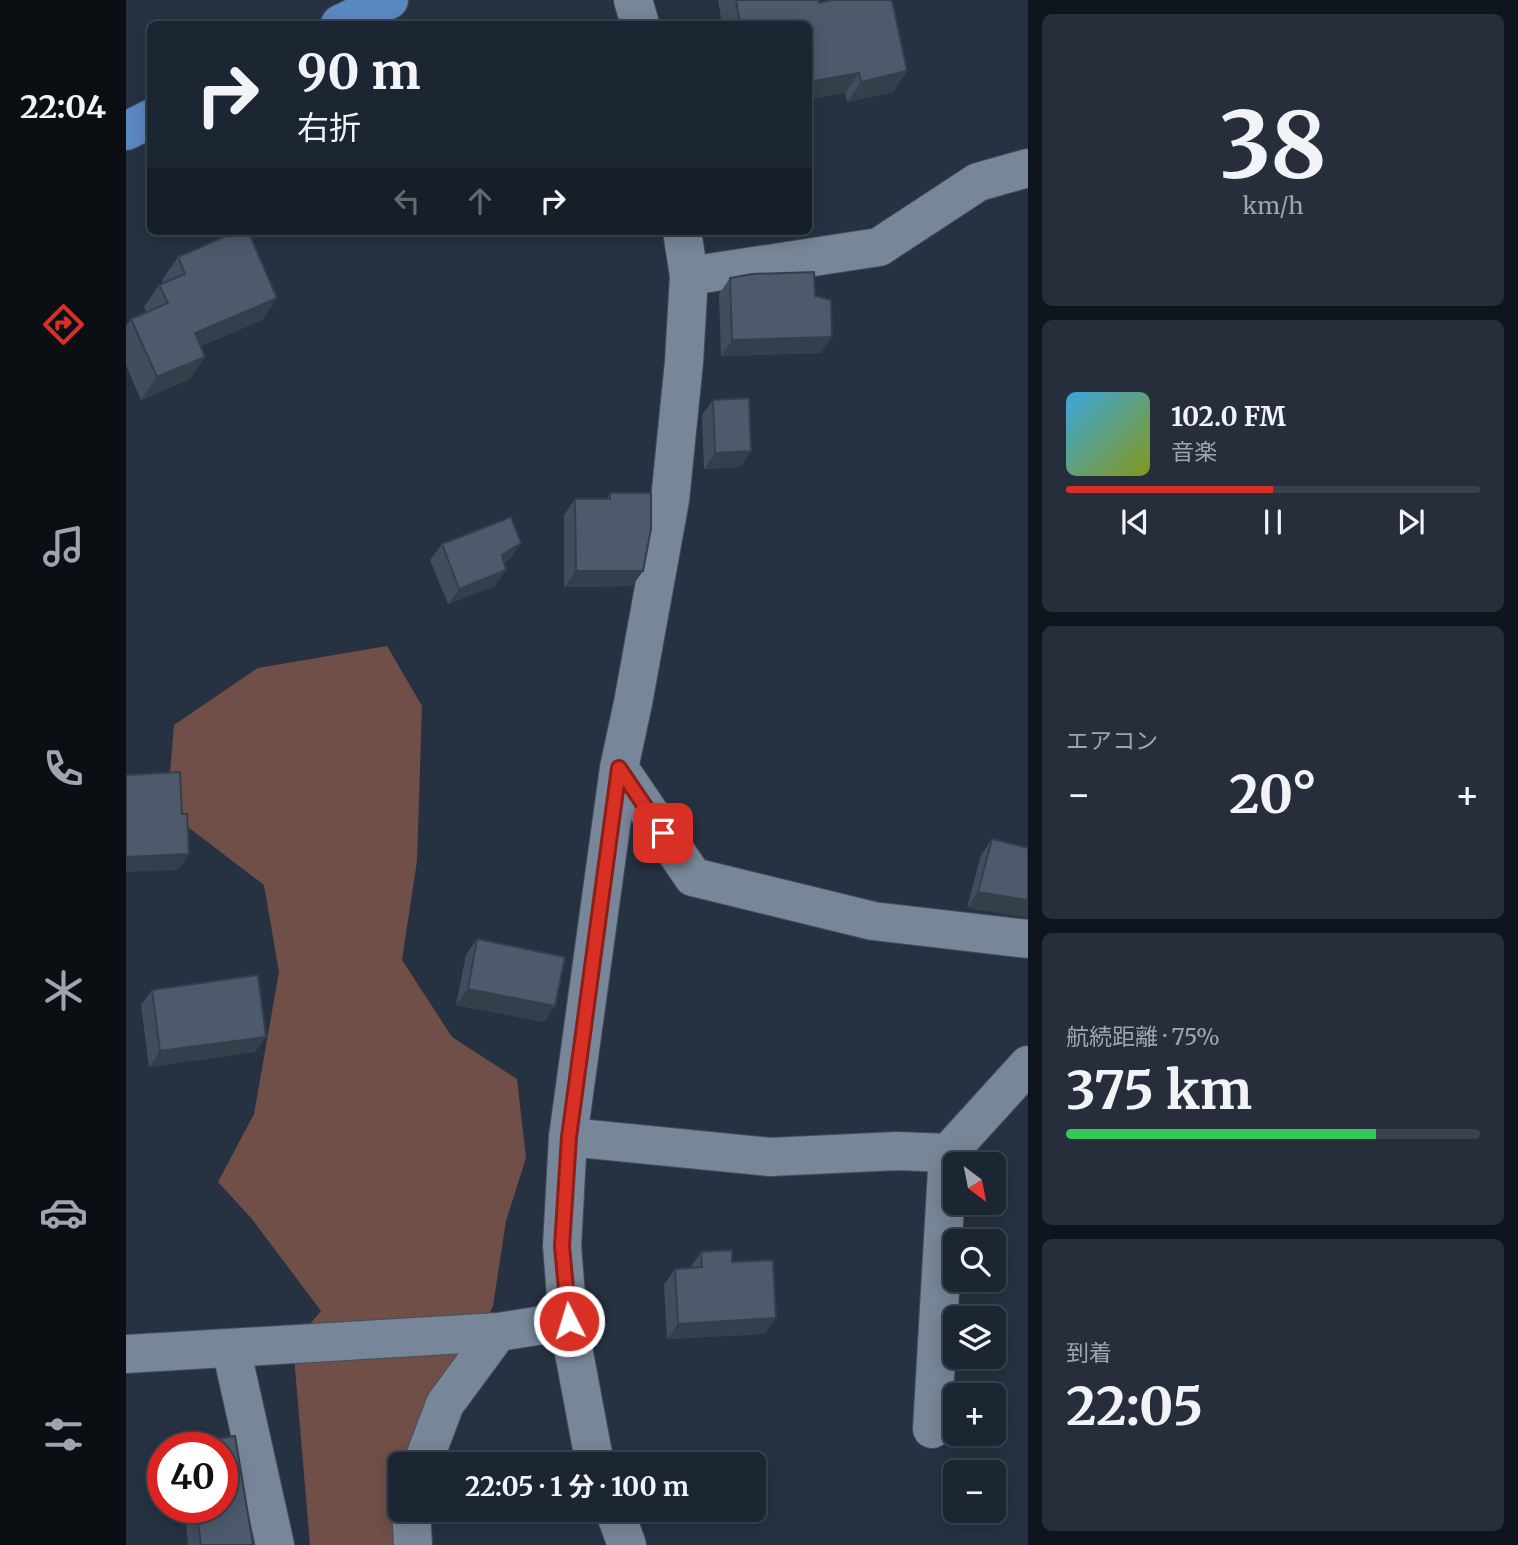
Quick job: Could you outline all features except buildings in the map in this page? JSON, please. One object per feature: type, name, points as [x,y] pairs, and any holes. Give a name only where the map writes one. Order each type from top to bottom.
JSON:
[{"type":"main road","points":[[346,21],[389,0]]},
{"type":"main road","points":[[126,131],[147,120]]},
{"type":"street","points":[[633,0],[639,21]]},
{"type":"street","points":[[689,276],[879,247],[978,182],[1028,168]]},
{"type":"street","points":[[593,1452],[569,1321],[562,1246],[569,1137],[619,768],[670,500],[684,362],[689,276],[683,235]]},
{"type":"street","points":[[619,768],[693,877],[873,921],[1028,939]]},
{"type":"street","points":[[948,1152],[1028,1065]]},
{"type":"street","points":[[569,1137],[770,1157],[897,1151],[943,1153]]},
{"type":"street","points":[[932,1429],[944,1215]]},
{"type":"street","points":[[126,1354],[498,1332],[569,1321]]},
{"type":"street","points":[[427,1452],[445,1404],[498,1332]]},
{"type":"street","points":[[231,1349],[275,1545]]},
{"type":"street","points":[[411,1522],[412,1545]]},
{"type":"street","points":[[618,1522],[627,1545]]},
{"type":"shaded area","points":[[387,646],[422,706],[417,861],[402,960],[452,1037],[517,1079],[526,1158],[506,1221],[493,1306],[440,1418],[436,1452],[388,1452],[388,1522],[409,1522],[424,1545],[310,1545],[293,1344],[321,1311],[252,1219],[218,1182],[254,1114],[279,972],[264,885],[188,827],[170,774],[174,725],[258,668]]},
{"type":"route","points":[[569,1321],[562,1246],[569,1137],[619,768],[663,833]]}]
